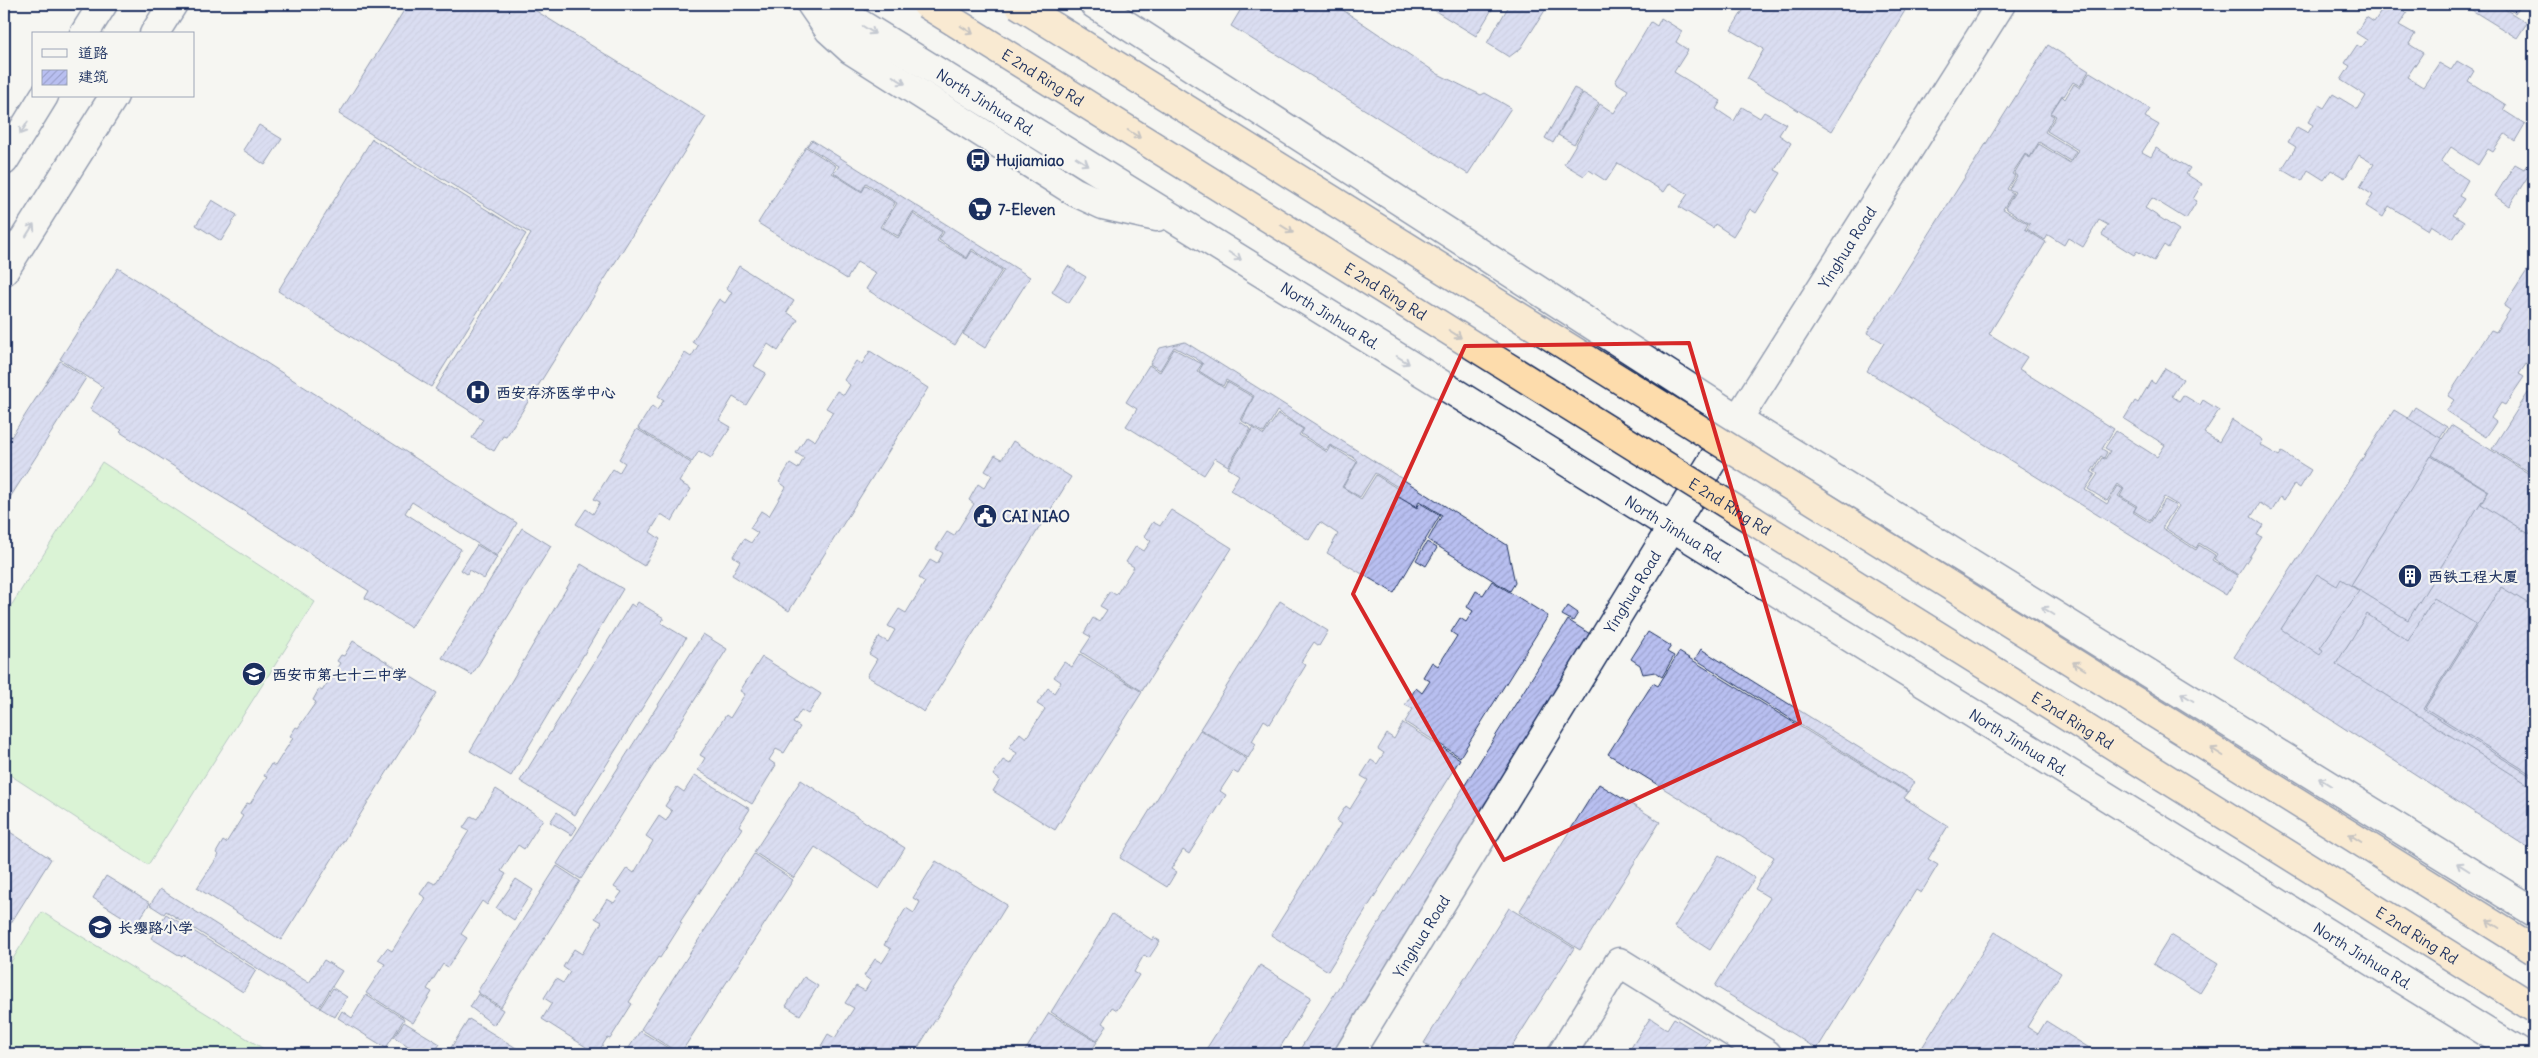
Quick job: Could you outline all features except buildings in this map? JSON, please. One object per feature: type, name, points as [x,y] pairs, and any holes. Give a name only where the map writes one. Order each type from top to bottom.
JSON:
[{"type":"highway","name":"E 2nd Ring Rd","points":[[926,4],[2534,1008]]},
{"type":"highway","points":[[1018,4],[2534,950]]},
{"type":"main road","points":[[85,32],[103,4]]},
{"type":"main road","points":[[155,32],[173,4]]},
{"type":"main road","points":[[810,4],[829,30],[851,50],[1075,192],[1103,205],[1161,217],[1200,235]]},
{"type":"main road","name":"North Jinhua Rd.","points":[[828,4],[2522,1054]]},
{"type":"main road","points":[[1094,4],[1738,419],[2534,912]]},
{"type":"main road","name":"Yinghua Road","points":[[1349,1054],[1738,419],[2001,4]]},
{"type":"main road","points":[[4,161],[43,98]]},
{"type":"main road","points":[[4,271],[113,98]]},
{"type":"main road","points":[[1562,1054],[1619,962],[1767,1054]]},
{"type":"highlighted area","points":[[1689,343],[1800,723],[1504,860],[1353,594],[1465,346]]},
{"type":"green space","points":[[102,462],[315,602],[148,865],[4,771],[4,617]]},
{"type":"green space","points":[[42,912],[272,1054],[4,1054],[4,973]]},
{"type":"place","name":"Hujiamiao","points":[[978,160]]},
{"type":"place","name":"7-Eleven","points":[[980,209]]},
{"type":"place","name":"西安存济医学中心","points":[[478,392]]},
{"type":"place","name":"CAI NIAO","points":[[985,516]]},
{"type":"place","name":"西铁工程大厦","points":[[2410,576]]},
{"type":"place","name":"西安市第七十二中学","points":[[254,674]]},
{"type":"place","name":"长缨路小学","points":[[100,927]]}]
